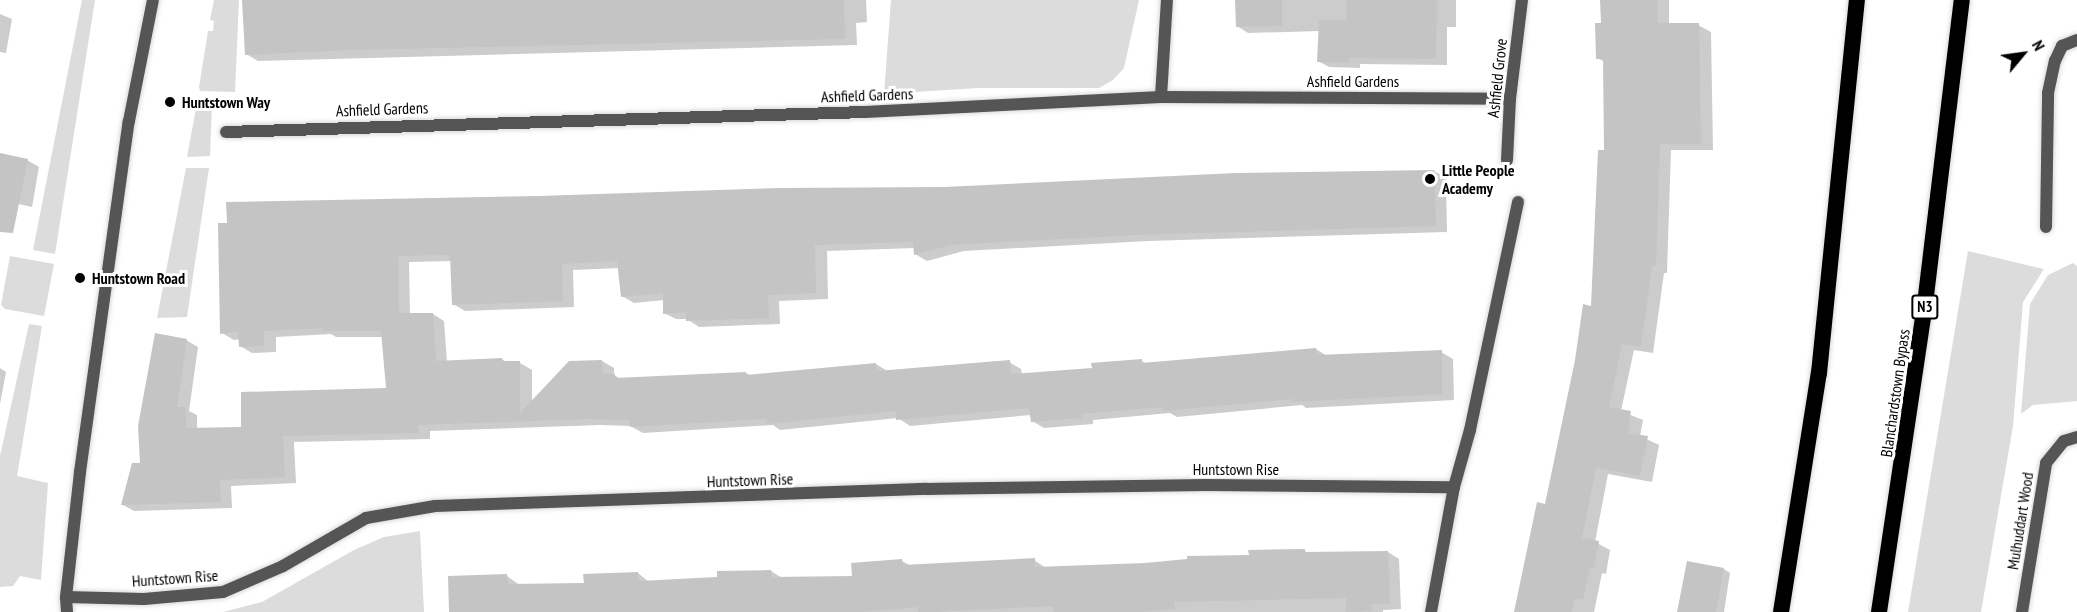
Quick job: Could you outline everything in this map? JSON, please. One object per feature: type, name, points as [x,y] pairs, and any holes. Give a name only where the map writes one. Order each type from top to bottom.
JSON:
[{"type":"highway","points":[[1781,612],[1819,374],[1857,0]]},
{"type":"highway","name":"Blanchardstown Bypass","points":[[1879,612],[1924,312],[1962,0]]},
{"type":"street","points":[[67,612],[66,597],[80,472],[129,120],[153,0]]},
{"type":"street","points":[[1161,97],[1167,0]]},
{"type":"street","name":"Ashfield Grove","points":[[1507,160],[1510,99],[1522,0]]},
{"type":"street","points":[[2046,227],[2048,93],[2055,61],[2062,46],[2077,40]]},
{"type":"street","name":"Ashfield Gardens","points":[[226,132],[866,112],[1161,97],[1510,99]]},
{"type":"street","points":[[1431,612],[1454,487],[1470,430],[1518,202]]},
{"type":"street","name":"Mulhuddart Wood","points":[[2022,612],[2046,464],[2064,441],[2077,437]]},
{"type":"street","name":"Huntstown Rise","points":[[66,597],[144,599],[224,592],[262,577],[366,518],[435,506],[927,489],[1206,484],[1454,487]]},
{"type":"shaded area","points":[[82,0],[95,0],[55,254],[33,250]]},
{"type":"shaded area","points":[[214,0],[239,0],[235,92],[200,91],[199,87],[208,31],[213,31],[214,21],[210,20]]},
{"type":"shaded area","points":[[891,0],[1139,0],[1124,68],[1113,80],[1099,88],[978,88],[884,94]]},
{"type":"shaded area","points":[[197,103],[212,103],[210,156],[187,157]]},
{"type":"shaded area","points":[[186,168],[209,168],[187,317],[157,318]]},
{"type":"shaded area","points":[[1968,251],[2044,269],[2023,302],[2013,426],[1981,612],[1908,612]]},
{"type":"shaded area","points":[[10,256],[54,264],[44,316],[5,309],[1,305]]},
{"type":"shaded area","points":[[2073,263],[2077,266],[2077,401],[2033,405],[2021,414],[2030,304],[2048,275]]},
{"type":"shaded area","points":[[29,324],[42,326],[17,476],[48,483],[41,580],[20,576],[13,586],[0,587],[0,456]]},
{"type":"shaded area","points":[[420,531],[424,612],[223,612],[262,602],[354,550],[384,537]]},
{"type":"building","points":[[242,0],[844,0],[845,39],[351,50],[245,55]]},
{"type":"building","points":[[1235,0],[1282,0],[1282,26],[1236,27]]},
{"type":"building","points":[[1346,0],[1437,0],[1436,59],[1349,58],[1349,63],[1317,62],[1319,20],[1347,20]]},
{"type":"building","points":[[1600,0],[1657,0],[1658,23],[1699,23],[1701,144],[1660,144],[1656,266],[1652,266],[1641,347],[1622,344],[1609,407],[1631,411],[1628,433],[1648,436],[1640,476],[1596,468],[1582,538],[1599,541],[1594,568],[1590,567],[1583,600],[1575,598],[1572,612],[1514,612],[1537,502],[1545,504],[1575,360],[1583,304],[1591,306],[1598,150],[1604,150],[1603,59],[1596,59],[1595,23],[1601,23]]},
{"type":"building","points":[[0,153],[28,159],[13,233],[0,232]]},
{"type":"building","points":[[1434,170],[1436,226],[1135,235],[951,245],[914,255],[913,242],[815,245],[816,293],[768,295],[769,318],[686,321],[686,312],[663,314],[663,293],[621,297],[617,261],[562,264],[563,301],[452,305],[450,255],[398,256],[399,313],[433,313],[436,361],[502,358],[502,361],[520,361],[520,413],[569,361],[602,360],[603,374],[615,374],[615,378],[746,372],[746,375],[876,363],[877,371],[1010,360],[1011,374],[1092,368],[1091,363],[1142,359],[1142,363],[1316,348],[1317,355],[1442,350],[1442,394],[1293,402],[1293,399],[1163,411],[1163,407],[1081,414],[1082,418],[1031,422],[1029,408],[896,420],[896,411],[767,424],[766,419],[630,427],[629,420],[587,419],[418,425],[419,433],[283,436],[285,477],[220,480],[221,502],[121,505],[132,463],[140,463],[138,426],[155,333],[187,339],[177,407],[186,407],[186,428],[241,427],[241,392],[386,388],[381,331],[323,331],[323,328],[264,331],[264,346],[239,347],[238,331],[220,334],[218,223],[227,223],[226,202],[539,196],[780,188],[944,187],[1236,173]]},
{"type":"building","points":[[1305,549],[1305,552],[1388,551],[1390,604],[1372,604],[1372,611],[1346,612],[1346,598],[1174,602],[1175,609],[1142,612],[1054,612],[1053,606],[933,612],[918,612],[918,607],[861,612],[449,612],[448,576],[507,574],[508,584],[584,583],[583,574],[638,572],[639,581],[717,577],[717,571],[771,570],[772,577],[852,576],[851,563],[902,559],[903,565],[1035,558],[1035,567],[1145,563],[1187,559],[1187,556],[1249,555],[1248,550]]},
{"type":"building","points":[[1687,561],[1724,568],[1716,612],[1677,612]]},
{"type":"place","name":"Huntstown Way","points":[[170,102]]},
{"type":"place","name":"Little People Academy","points":[[1430,179]]},
{"type":"place","name":"Huntstown Road","points":[[80,278]]}]
